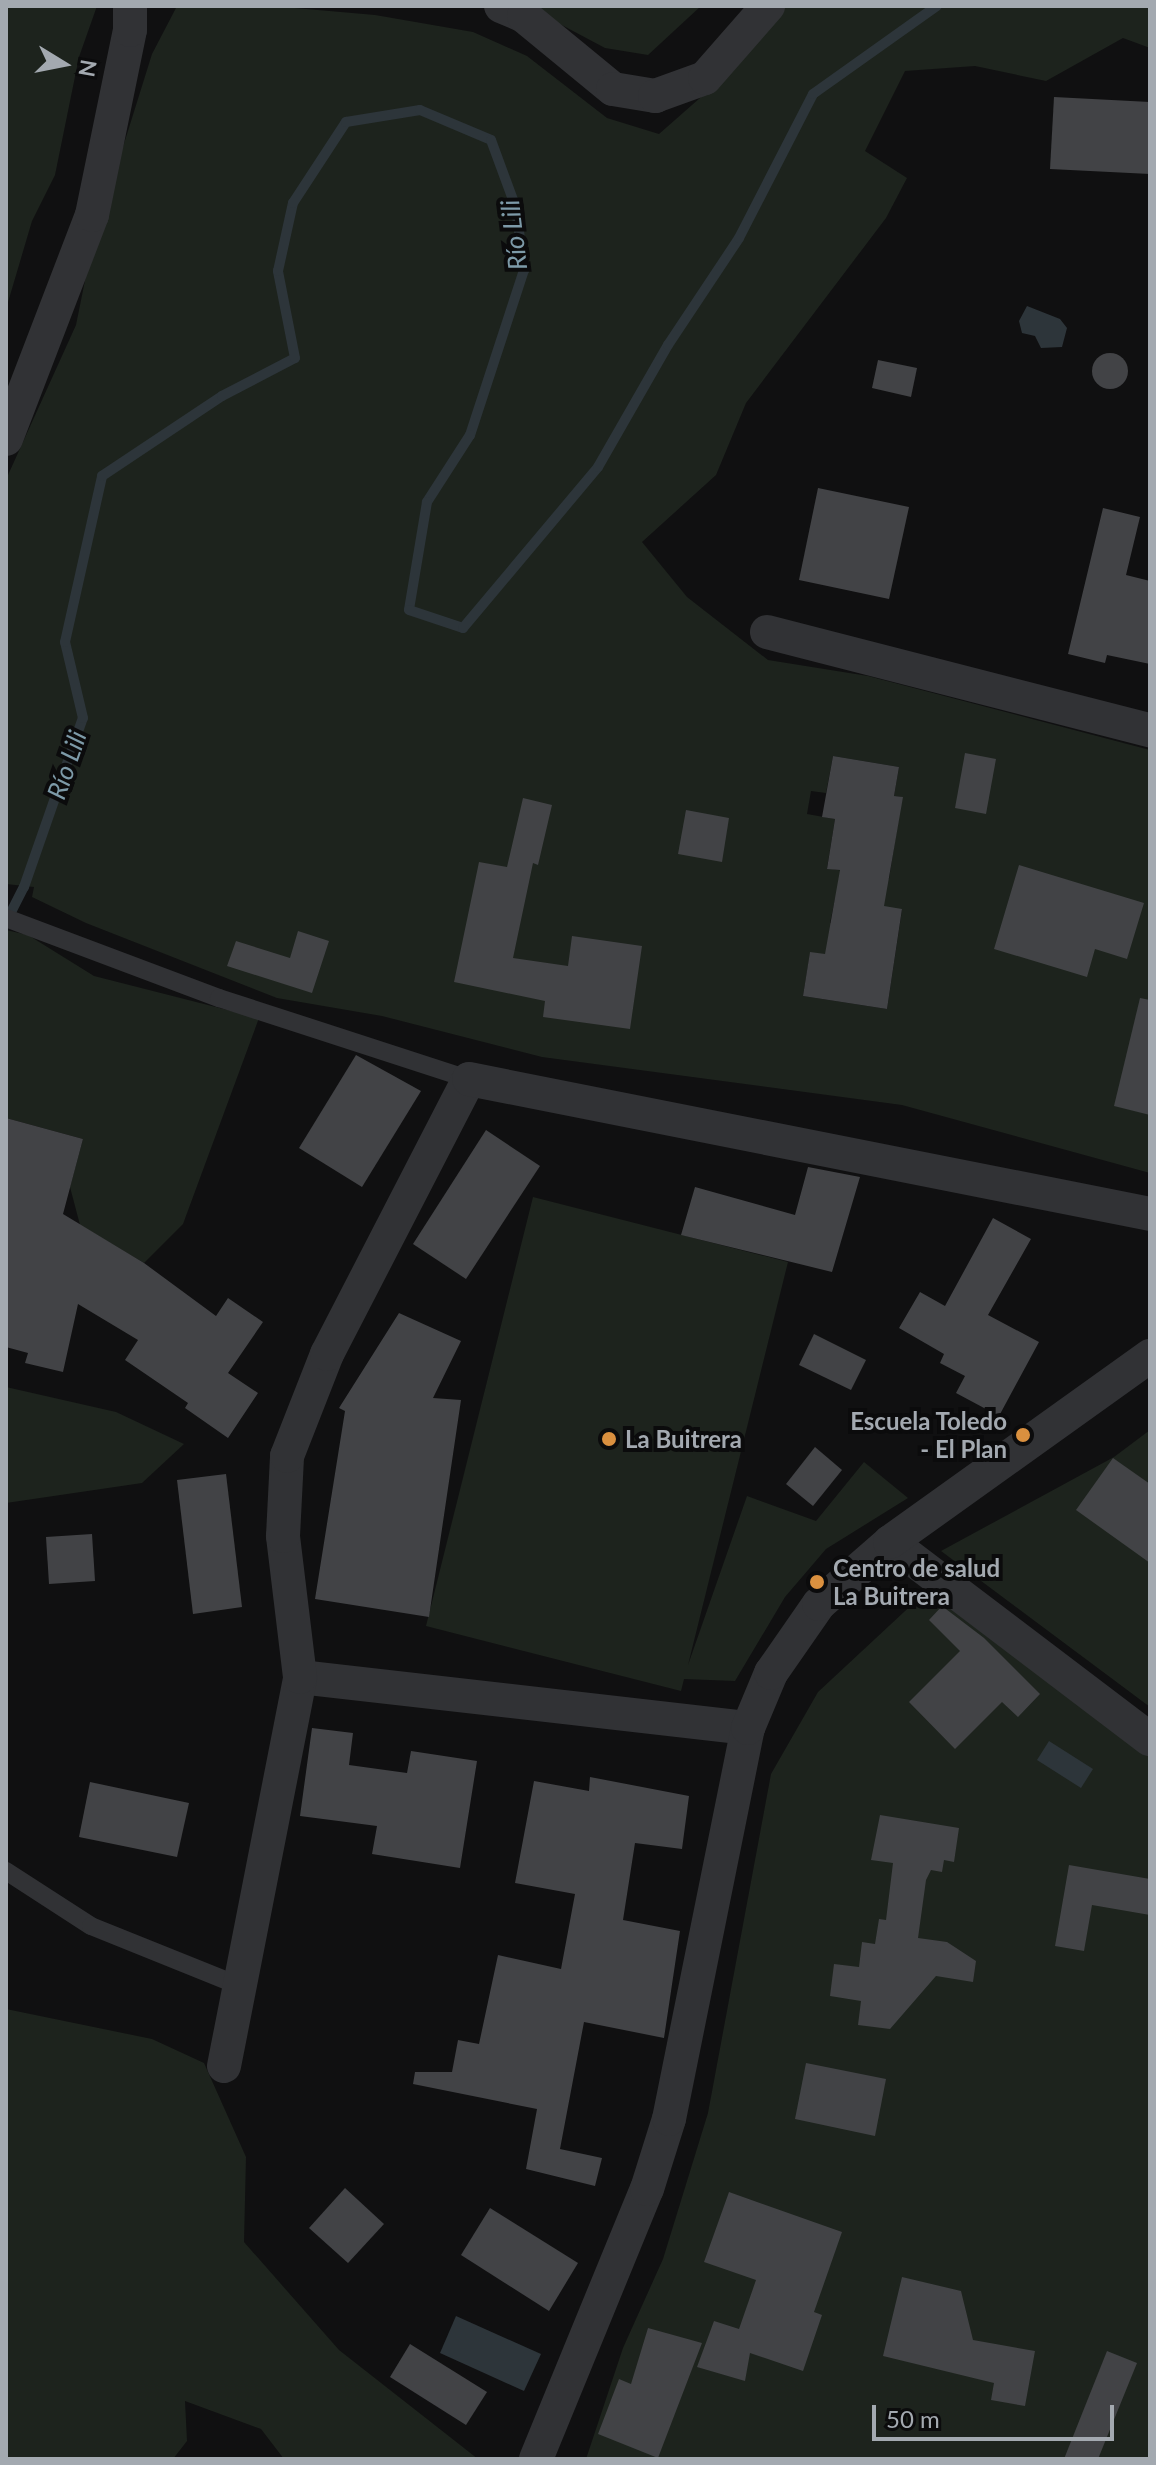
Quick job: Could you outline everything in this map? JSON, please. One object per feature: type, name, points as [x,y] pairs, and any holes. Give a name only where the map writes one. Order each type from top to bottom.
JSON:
[{"type":"street","points":[[6,439],[92,215],[130,30],[130,6]]},
{"type":"street","points":[[501,6],[524,16],[613,89],[655,96],[705,78],[768,6]]},
{"type":"street","points":[[767,632],[1150,730]]},
{"type":"street","points":[[224,2066],[300,1677],[283,1536],[287,1456],[327,1354],[469,1079],[1150,1214]]},
{"type":"street","points":[[536,2459],[647,2189],[669,2119],[748,1728],[771,1673],[819,1604],[890,1542],[1150,1356]]},
{"type":"street","points":[[890,1542],[1150,1739]]},
{"type":"street","points":[[300,1677],[748,1728]]},
{"type":"lane","points":[[6,918],[219,998],[469,1079]]},
{"type":"lane","points":[[6,1871],[91,1926],[240,1986]]},
{"type":"shaded area","points":[[6,6],[97,6],[79,57],[55,175],[32,221],[6,309]]},
{"type":"shaded area","points":[[177,6],[272,6],[375,15],[473,32],[527,56],[607,118],[659,134],[717,83],[779,6],[1150,6],[1150,48],[1123,38],[1046,81],[975,66],[905,71],[865,151],[907,178],[886,218],[746,403],[716,475],[642,542],[687,597],[768,660],[868,676],[1150,750],[1150,1173],[902,1105],[542,1057],[382,1016],[277,998],[86,923],[32,897],[34,887],[6,884],[8,475],[76,325],[92,246],[152,54]],"holes":[[[833,756],[899,767],[894,796],[902,797],[889,879],[827,868],[835,819],[807,814],[811,791],[826,793]],[[835,899],[902,910],[887,1009],[803,996],[810,953],[849,958],[854,927],[830,923]]]},
{"type":"shaded area","points":[[526,6],[701,6],[648,55],[605,48]]},
{"type":"shaded area","points":[[1027,306],[1060,319],[1067,328],[1062,347],[1041,348],[1035,336],[1022,333],[1019,321]]},
{"type":"shaded area","points":[[6,930],[28,935],[94,976],[259,1018],[183,1224],[144,1263],[80,1225],[70,1187],[83,1139],[6,1118]]},
{"type":"shaded area","name":"La Buitrera","points":[[533,1197],[788,1262],[688,1665],[747,1496],[816,1521],[864,1462],[908,1498],[826,1549],[785,1597],[735,1681],[684,1679],[681,1691],[426,1626]]},
{"type":"shaded area","points":[[6,1387],[116,1412],[184,1444],[142,1483],[6,1503]]},
{"type":"shaded area","points":[[1150,1430],[1150,1707],[941,1551],[1114,1457]]},
{"type":"shaded area","points":[[933,1585],[1150,1754],[1150,2459],[586,2459],[623,2348],[663,2259],[708,2113],[771,1774],[818,1692]]},
{"type":"shaded area","points":[[1049,1741],[1093,1769],[1081,1788],[1037,1760]]},
{"type":"shaded area","points":[[6,2009],[152,2039],[204,2063],[246,2157],[244,2242],[339,2350],[478,2459],[284,2459],[261,2429],[185,2401],[187,2441],[173,2459],[6,2459]]},
{"type":"shaded area","points":[[456,2316],[541,2354],[524,2391],[440,2353]]},
{"type":"building","points":[[1054,97],[1150,102],[1150,174],[1050,169]]},
{"type":"building","points":[[1110,353],[1122,359],[1128,371],[1122,383],[1110,389],[1098,383],[1092,371],[1098,359]]},
{"type":"building","points":[[878,360],[917,368],[911,397],[872,388]]},
{"type":"building","points":[[818,488],[909,507],[889,599],[799,580]]},
{"type":"building","points":[[1103,508],[1140,517],[1126,575],[1150,581],[1150,664],[1107,655],[1105,663],[1068,654]]},
{"type":"building","points":[[965,753],[996,759],[986,814],[955,808]]},
{"type":"building","points":[[833,756],[899,767],[894,796],[903,797],[884,906],[902,909],[887,1009],[803,996],[810,952],[825,954],[840,870],[827,869],[835,819],[822,817]]},
{"type":"building","points":[[523,798],[552,805],[538,865],[533,863],[513,958],[568,966],[572,936],[642,946],[630,1029],[543,1017],[545,1001],[454,982],[479,862],[507,867]]},
{"type":"building","points":[[686,810],[729,818],[722,862],[678,854]]},
{"type":"building","points":[[1019,865],[1144,903],[1127,959],[1095,949],[1087,977],[994,949]]},
{"type":"building","points":[[298,931],[329,941],[312,993],[227,966],[236,941],[290,958]]},
{"type":"building","points":[[1140,998],[1150,1000],[1150,1115],[1114,1106]]},
{"type":"building","points":[[356,1055],[421,1091],[362,1187],[299,1148]]},
{"type":"building","points":[[6,1118],[83,1139],[63,1214],[144,1263],[216,1316],[228,1298],[263,1322],[228,1373],[258,1393],[228,1438],[185,1408],[188,1403],[125,1360],[138,1340],[78,1304],[63,1372],[25,1363],[28,1353],[6,1347]]},
{"type":"building","points":[[486,1130],[540,1166],[466,1279],[413,1244]]},
{"type":"building","points":[[808,1167],[860,1177],[832,1272],[681,1235],[695,1187],[795,1215]]},
{"type":"building","points":[[993,1218],[1031,1239],[988,1315],[1039,1342],[999,1416],[956,1393],[965,1376],[940,1363],[944,1354],[899,1328],[920,1292],[945,1306]]},
{"type":"building","points":[[399,1313],[461,1341],[433,1398],[461,1400],[429,1617],[315,1599],[345,1411],[339,1408]]},
{"type":"building","points":[[814,1334],[866,1360],[851,1390],[799,1365]]},
{"type":"building","points":[[815,1447],[842,1470],[813,1506],[786,1484]]},
{"type":"building","points":[[1113,1458],[1150,1484],[1150,1563],[1076,1510]]},
{"type":"building","points":[[226,1474],[242,1607],[193,1614],[177,1480]]},
{"type":"building","points":[[92,1534],[95,1581],[49,1584],[46,1537]]},
{"type":"building","points":[[942,1606],[984,1638],[1040,1694],[1018,1717],[1002,1702],[955,1749],[909,1702],[960,1651],[929,1620]]},
{"type":"building","points":[[312,1728],[353,1733],[349,1765],[407,1773],[411,1751],[477,1761],[460,1868],[372,1854],[377,1826],[300,1816]]},
{"type":"building","points":[[590,1777],[689,1796],[682,1849],[635,1843],[623,1920],[680,1931],[664,2038],[584,2022],[560,2149],[602,2158],[595,2186],[526,2169],[537,2109],[413,2084],[415,2072],[452,2072],[458,2040],[479,2044],[498,1955],[561,1969],[575,1894],[515,1883],[534,1781],[589,1791]]},
{"type":"building","points":[[90,1782],[189,1803],[177,1857],[79,1837]]},
{"type":"building","points":[[880,1815],[959,1828],[954,1862],[944,1860],[942,1872],[931,1870],[926,1880],[918,1938],[947,1942],[976,1961],[973,1982],[936,1976],[890,2029],[858,2025],[861,2001],[830,1996],[834,1964],[859,1967],[862,1942],[875,1944],[879,1919],[886,1920],[893,1863],[871,1860]]},
{"type":"building","points":[[1069,1865],[1150,1879],[1150,1915],[1092,1905],[1084,1951],[1055,1946]]},
{"type":"building","points":[[806,2063],[886,2079],[875,2136],[795,2119]]},
{"type":"building","points":[[345,2188],[384,2224],[348,2263],[309,2228]]},
{"type":"building","points":[[729,2192],[842,2232],[814,2312],[822,2315],[803,2371],[750,2353],[745,2381],[697,2367],[714,2321],[739,2329],[756,2280],[704,2262]]},
{"type":"building","points":[[490,2208],[578,2263],[549,2311],[461,2255]]},
{"type":"building","points":[[902,2277],[961,2291],[973,2340],[1035,2351],[1025,2406],[991,2400],[994,2383],[883,2356]]},
{"type":"building","points":[[648,2328],[702,2343],[658,2458],[598,2434],[619,2379],[631,2384]]},
{"type":"building","points":[[410,2344],[487,2392],[466,2425],[390,2377]]},
{"type":"building","points":[[1107,2351],[1137,2363],[1098,2459],[1064,2459]]},
{"type":"waterway","name":"Río Lili","points":[[7,920],[24,887],[83,718],[65,642],[102,476],[222,396],[295,358],[278,271],[293,203],[346,122],[420,110],[491,140],[516,208],[524,270],[470,435],[427,502],[409,610],[463,628],[598,467],[668,345],[739,238],[813,94],[937,6]]},
{"type":"place","name":"Escuela Toledo - El Plan","points":[[1023,1435]]},
{"type":"place","name":"La Buitrera","points":[[609,1439]]},
{"type":"place","name":"Centro de salud La Buitrera","points":[[817,1582]]}]
